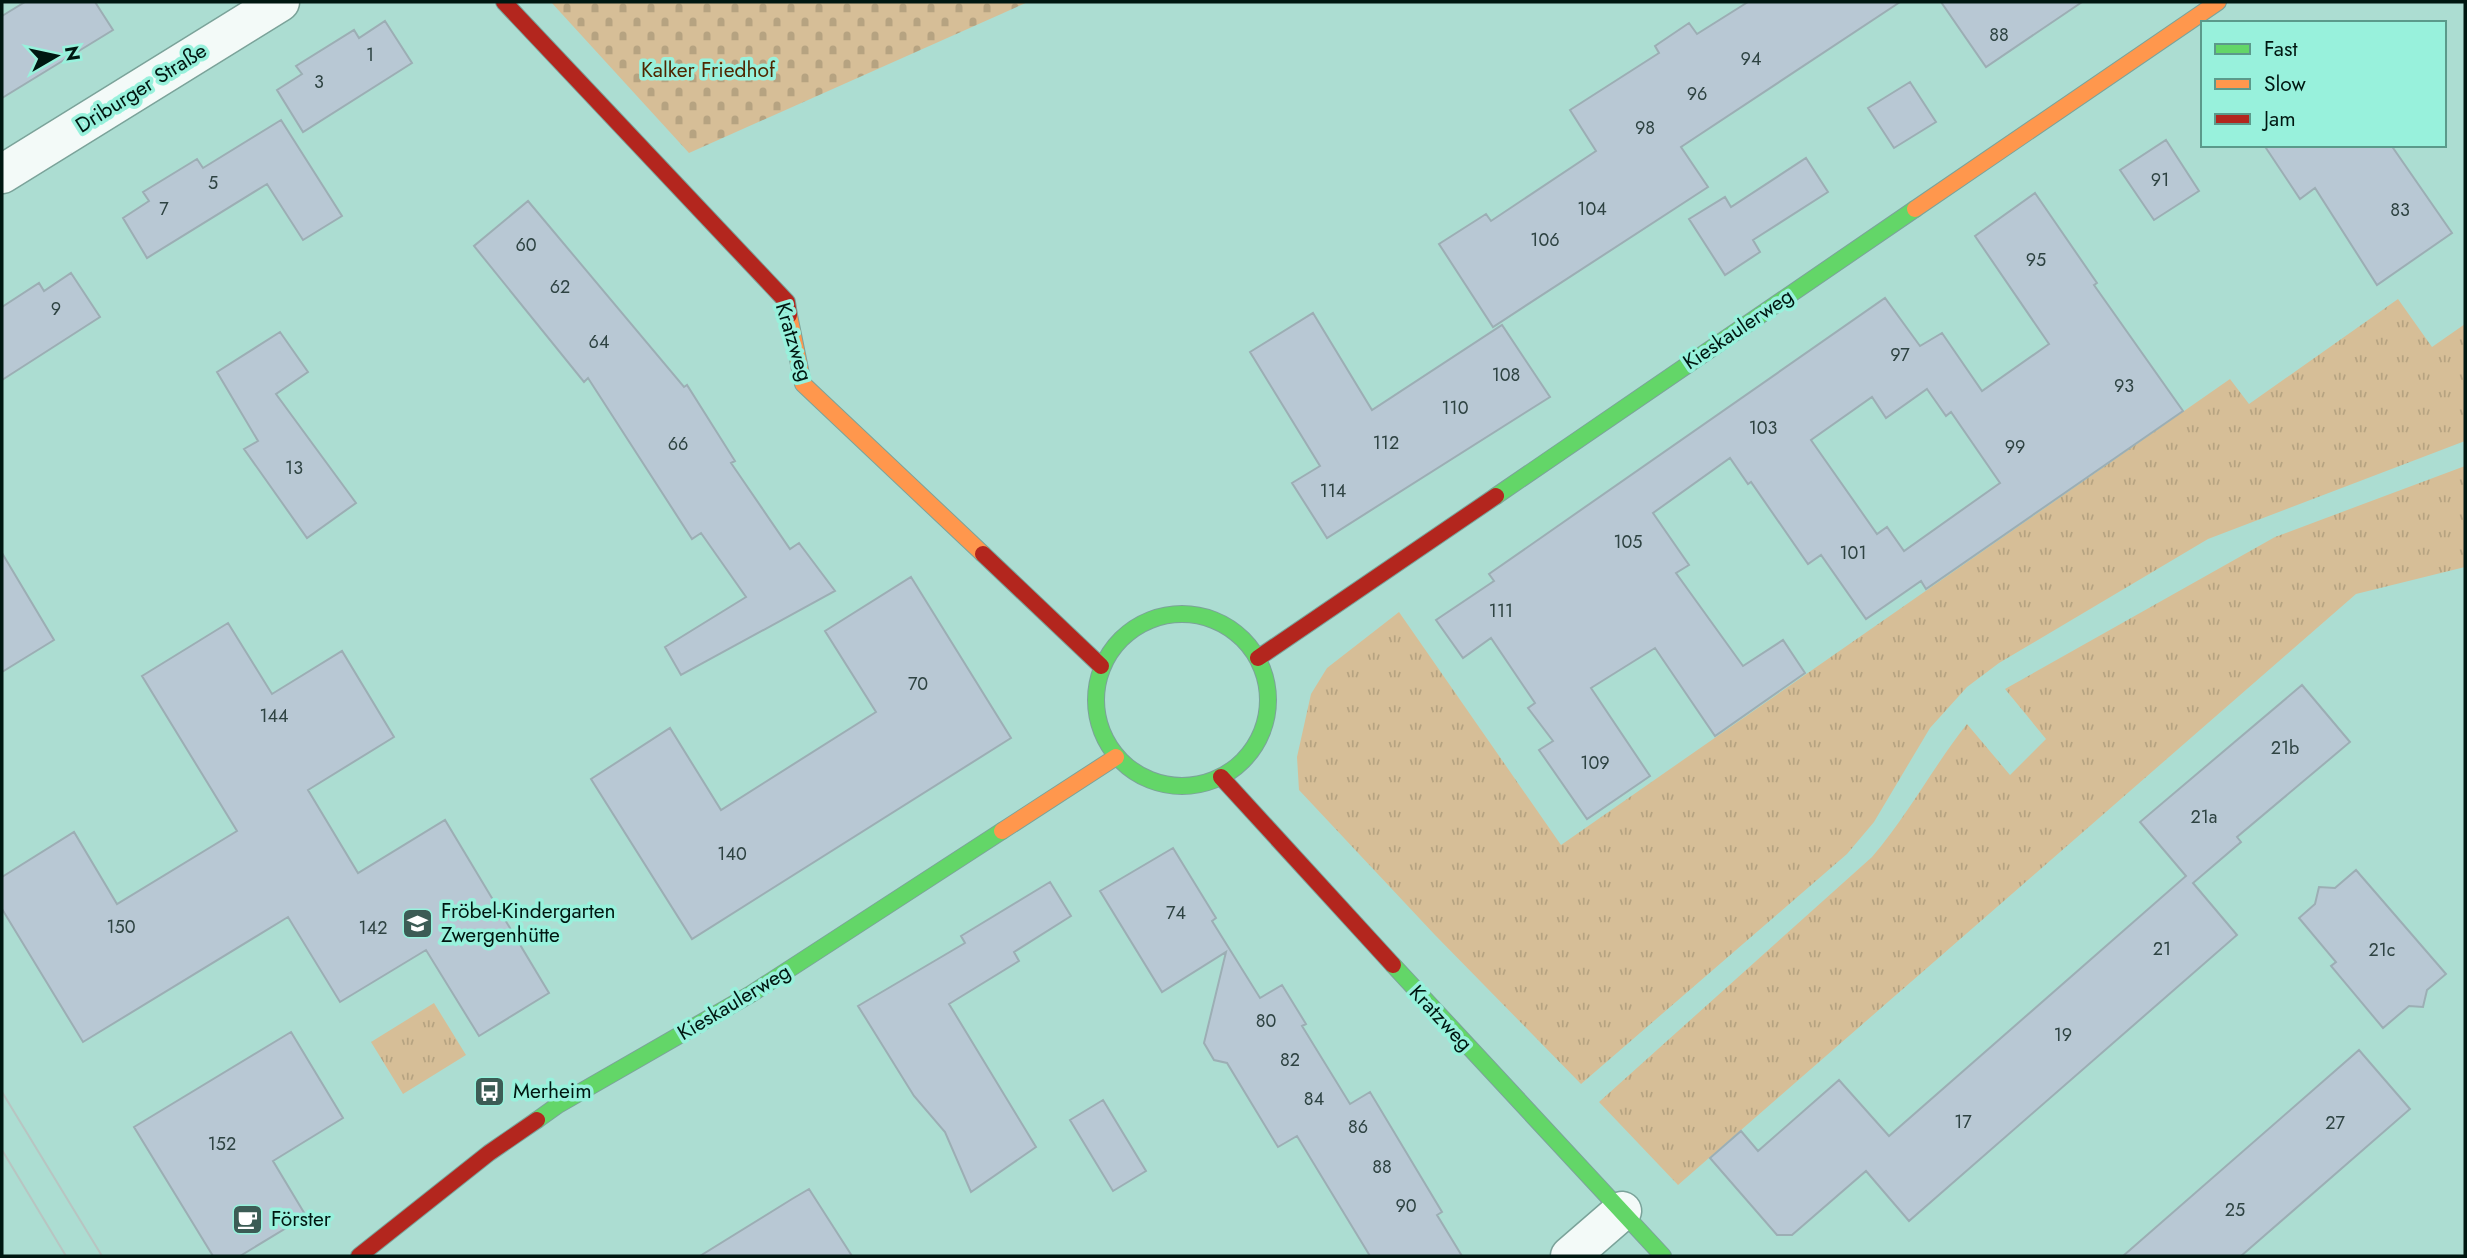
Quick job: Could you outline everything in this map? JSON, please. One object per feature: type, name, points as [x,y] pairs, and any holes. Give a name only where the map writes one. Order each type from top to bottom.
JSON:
[{"type":"street","name":"Driburger Straße","points":[[2,174],[280,2]]},
{"type":"street","name":"Kratzweg","points":[[504,2],[787,302],[803,384],[1101,666]]},
{"type":"street","name":"Kieskaulerweg","points":[[1258,658],[2218,2]]},
{"type":"street","points":[[1197,613],[1232,628],[1258,658],[1268,685],[1268,712],[1260,739],[1243,761],[1221,777],[1189,786],[1156,782],[1134,772],[1116,757],[1100,729],[1095,697],[1101,666],[1124,634],[1158,615],[1197,613]]},
{"type":"street","name":"Kieskaulerweg","points":[[359,1256],[489,1153],[558,1105],[751,994],[1116,757]]},
{"type":"street","name":"Kratzweg","points":[[1221,777],[1664,1256]]},
{"type":"street","points":[[1570,1256],[1622,1212]]},
{"type":"green space","name":"Kalker Friedhof","points":[[551,2],[1028,2],[689,153]]},
{"type":"green space","points":[[2398,299],[2432,347],[2465,324],[2465,441],[2208,539],[1999,663],[1967,687],[1930,728],[1874,822],[1847,854],[1581,1084],[1435,935],[1299,790],[1297,757],[1311,694],[1327,668],[1399,612],[1561,845],[2230,379],[2249,404]]},
{"type":"green space","points":[[2465,466],[2465,567],[2356,594],[1678,1185],[1599,1102],[1872,857],[1967,724],[2010,775],[2046,739],[2005,689],[2275,537]]},
{"type":"green space","points":[[434,1003],[466,1055],[403,1094],[371,1042]]},
{"type":"building","points":[[25,2],[95,2],[113,30],[2,98],[2,16]]},
{"type":"building","points":[[1748,2],[1900,2],[1681,147],[1708,187],[1493,327],[1439,244],[1486,214],[1491,221],[1596,151],[1570,110],[1659,53],[1655,46],[1689,23],[1697,34]]},
{"type":"building","points":[[1941,2],[2082,2],[1986,67]]},
{"type":"building","points":[[385,21],[412,63],[303,132],[277,90],[302,74],[296,66],[354,30],[359,38]]},
{"type":"building","points":[[1910,82],[1936,122],[1894,148],[1868,108]]},
{"type":"building","points":[[281,120],[342,216],[303,240],[267,184],[147,258],[123,218],[149,201],[143,192],[197,159],[203,168]]},
{"type":"building","points":[[2166,140],[2199,191],[2154,220],[2120,170]]},
{"type":"building","points":[[2265,147],[2392,147],[2452,233],[2377,285],[2315,188],[2300,199]]},
{"type":"building","points":[[1806,158],[1828,192],[1753,240],[1760,252],[1725,275],[1689,219],[1725,197],[1731,207]]},
{"type":"building","points":[[2035,193],[2097,283],[2094,285],[2183,411],[1926,589],[1921,581],[1866,619],[1821,555],[1808,564],[1751,482],[1748,484],[1730,458],[1653,513],[1689,565],[1676,573],[1743,666],[1783,640],[1805,673],[1715,736],[1655,648],[1591,688],[1650,776],[1587,819],[1539,750],[1553,741],[1528,708],[1535,703],[1491,638],[1463,658],[1436,620],[1494,581],[1489,574],[1885,298],[1920,346],[1942,333],[1982,391],[2049,344],[1975,236]],"holes":[[[1927,389],[1946,416],[1951,412],[2000,483],[1904,551],[1887,527],[1877,534],[1811,440],[1872,397],[1886,418]]]},
{"type":"building","points":[[528,201],[684,387],[687,385],[735,461],[731,463],[790,549],[799,543],[835,591],[681,675],[665,647],[746,597],[701,533],[692,539],[588,378],[584,382],[474,246]]},
{"type":"building","points":[[71,273],[100,317],[2,380],[2,307],[39,283],[44,291]]},
{"type":"building","points":[[1313,313],[1372,410],[1502,325],[1550,397],[1327,538],[1292,483],[1320,466],[1250,352]]},
{"type":"building","points":[[280,332],[308,372],[276,394],[356,503],[307,538],[244,449],[258,441],[217,372]]},
{"type":"building","points":[[2,553],[54,640],[2,672]]},
{"type":"building","points":[[911,577],[1011,738],[692,939],[591,779],[670,728],[721,810],[876,712],[825,631]]},
{"type":"building","points":[[228,623],[272,694],[342,651],[394,737],[308,790],[358,873],[445,820],[549,993],[479,1036],[426,950],[340,1002],[288,917],[83,1042],[2,909],[2,877],[74,832],[117,904],[237,831],[142,676]]},
{"type":"building","points":[[2302,685],[2350,742],[2237,837],[2241,842],[2193,883],[2237,935],[1909,1221],[1866,1171],[1792,1235],[1777,1235],[1710,1158],[1741,1131],[1758,1151],[1839,1080],[1889,1136],[2186,876],[2140,822]]},
{"type":"building","points":[[1173,848],[1216,918],[1212,921],[1260,998],[1282,985],[1306,1024],[1302,1026],[1350,1104],[1370,1092],[1442,1212],[1437,1215],[1462,1256],[1370,1256],[1297,1136],[1278,1147],[1227,1063],[1214,1060],[1204,1043],[1226,952],[1162,992],[1100,891]]},
{"type":"building","points":[[2356,870],[2446,974],[2427,990],[2423,1007],[2409,1006],[2383,1028],[2331,966],[2336,962],[2299,918],[2315,904],[2319,887],[2335,888]]},
{"type":"building","points":[[1050,882],[1071,916],[1014,952],[1019,961],[949,1004],[1036,1147],[971,1192],[945,1132],[914,1096],[858,1006],[965,943],[961,936]]},
{"type":"building","points":[[291,1032],[343,1118],[273,1161],[306,1216],[240,1256],[213,1256],[134,1127]]},
{"type":"building","points":[[2359,1050],[2410,1109],[2241,1256],[2123,1256]]},
{"type":"building","points":[[1103,1100],[1146,1171],[1113,1191],[1070,1120]]},
{"type":"building","points":[[809,1189],[852,1256],[700,1256],[792,1199]]},
{"type":"tram line","points":[[2,1092],[102,1256]]},
{"type":"tram line","points":[[2,1150],[66,1256]]},
{"type":"traffic: fast","points":[[1496,496],[1915,209]]},
{"type":"traffic: fast","points":[[1182,614],[1215,620],[1243,639],[1262,667],[1268,700],[1262,733],[1243,761],[1215,780],[1182,786],[1149,780],[1121,761],[1102,733],[1096,700],[1102,667],[1121,639],[1149,620],[1182,614]]},
{"type":"traffic: fast","points":[[537,1120],[558,1105],[751,994],[1002,831]]},
{"type":"traffic: fast","points":[[1393,965],[1663,1256]]},
{"type":"traffic: slow","points":[[1915,209],[2218,2]]},
{"type":"traffic: slow","points":[[789,315],[803,384],[983,554]]},
{"type":"traffic: slow","points":[[1002,831],[1116,757]]},
{"type":"traffic: jam","points":[[504,2],[787,302],[789,315]]},
{"type":"traffic: jam","points":[[1258,658],[1496,496]]},
{"type":"traffic: jam","points":[[983,554],[1101,666]]},
{"type":"traffic: jam","points":[[1221,777],[1393,965]]},
{"type":"traffic: jam","points":[[359,1256],[489,1153],[537,1120]]},
{"type":"place","name":"Fröbel-Kindergarten Zwergenhütte","points":[[418,923]]},
{"type":"place","name":"Merheim","points":[[490,1091]]},
{"type":"place","name":"Förster","points":[[248,1219]]}]
